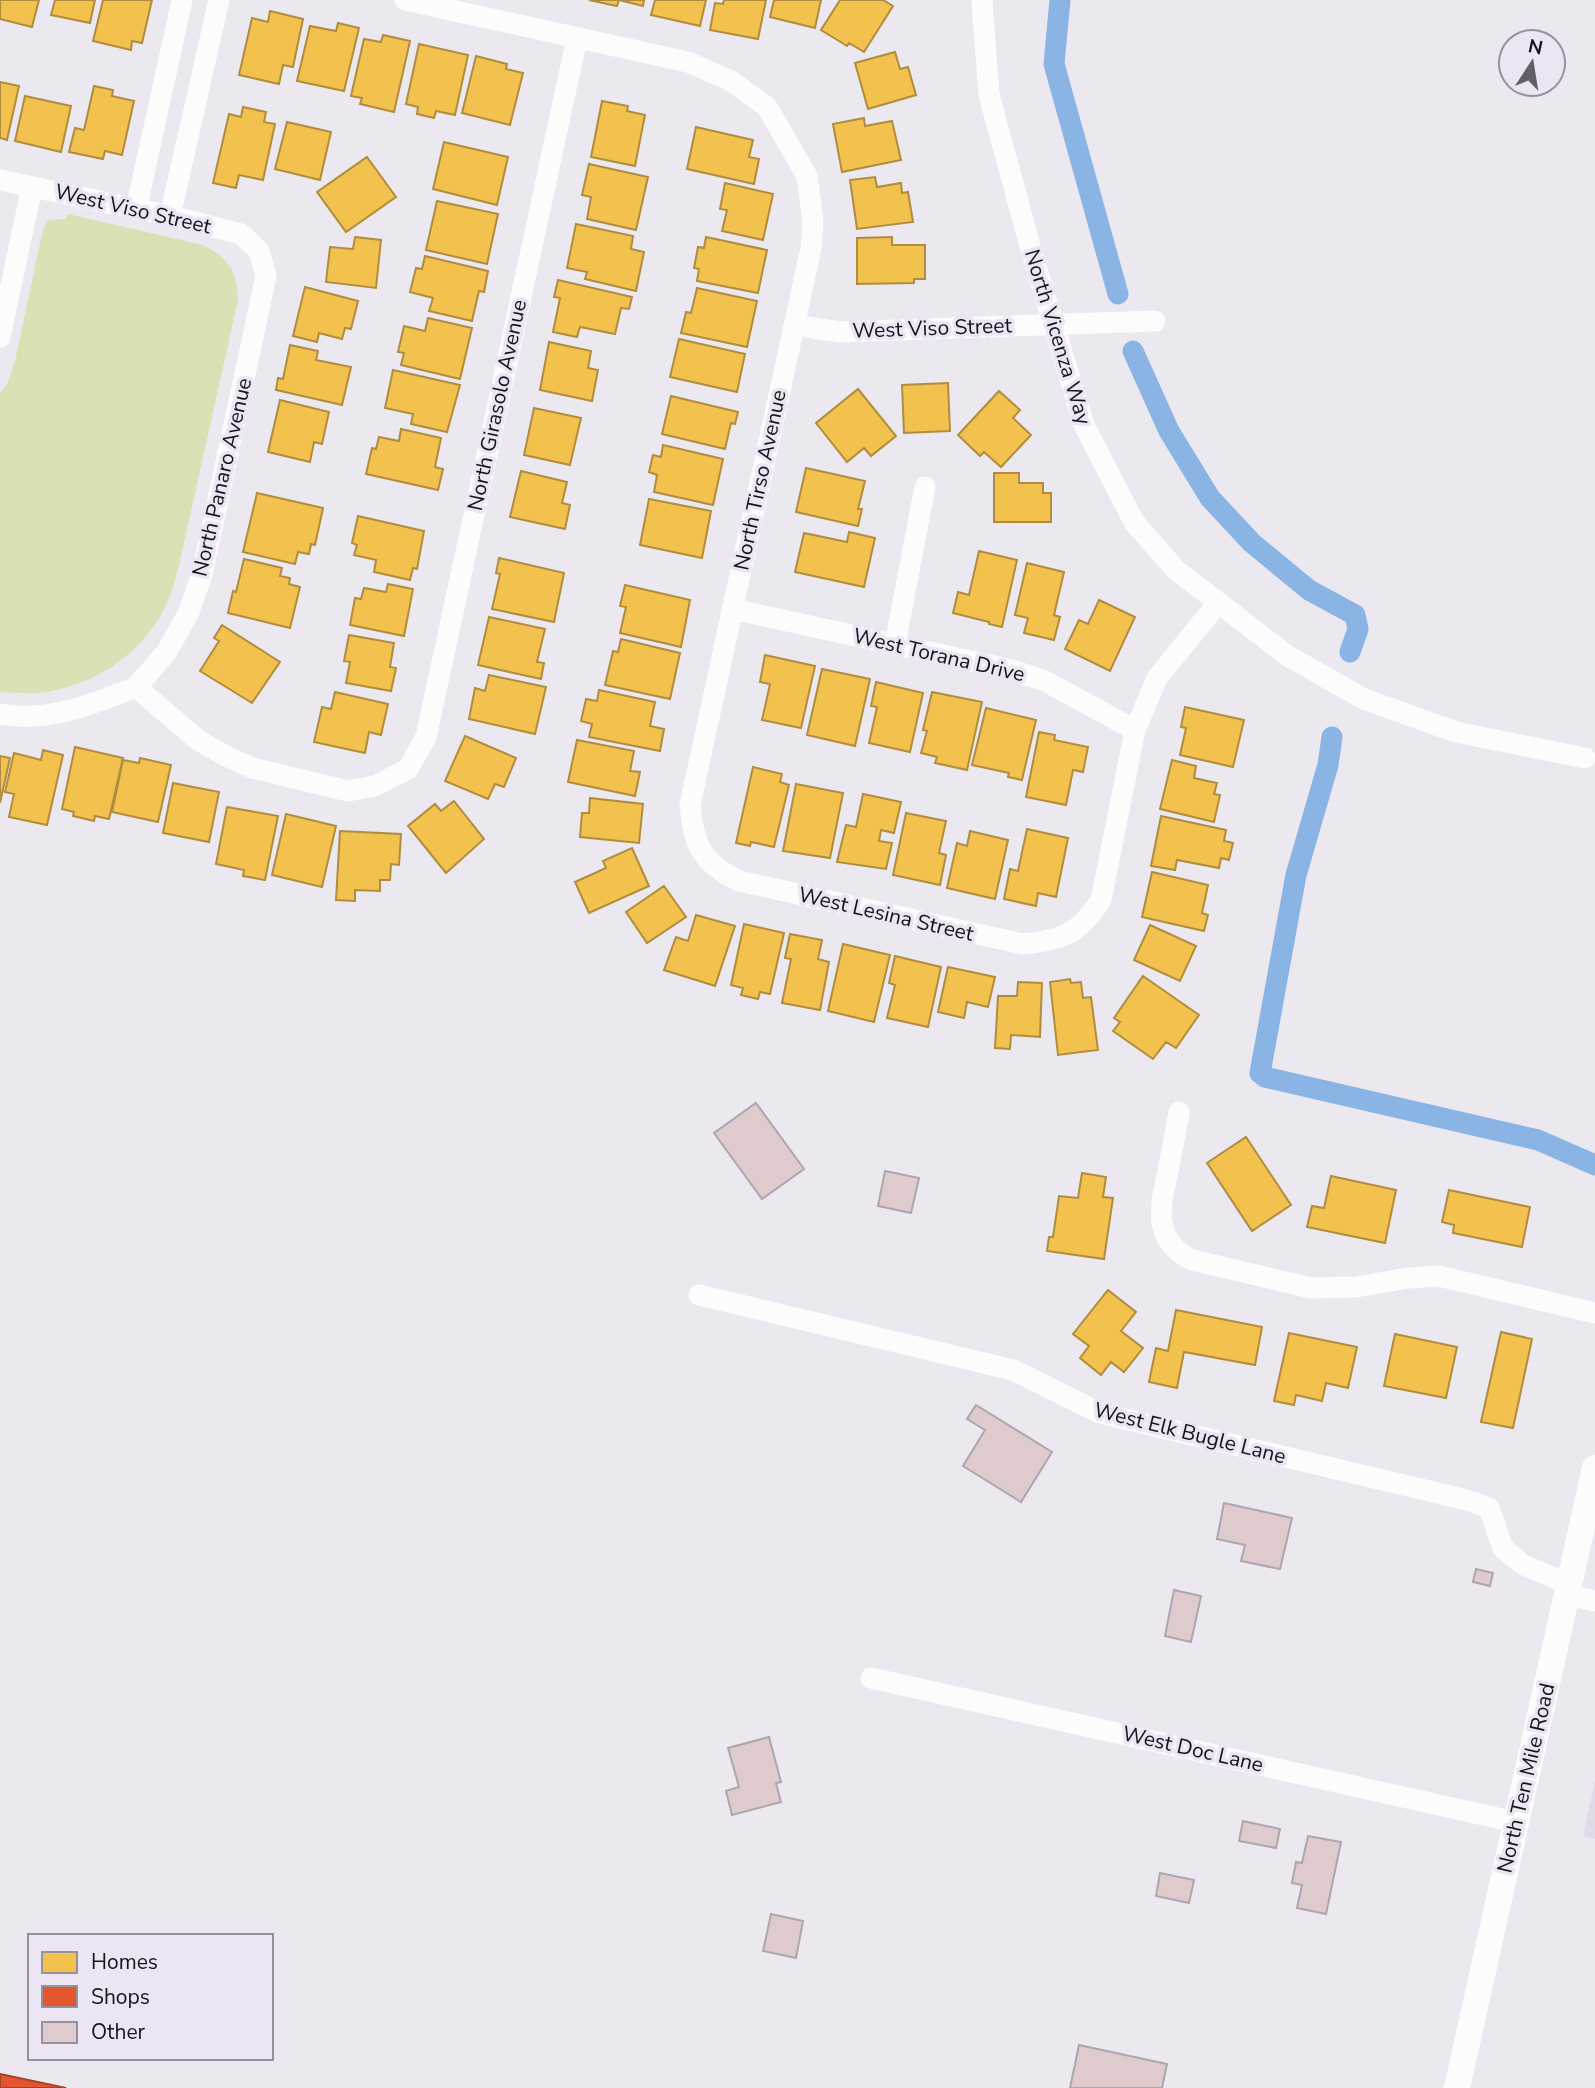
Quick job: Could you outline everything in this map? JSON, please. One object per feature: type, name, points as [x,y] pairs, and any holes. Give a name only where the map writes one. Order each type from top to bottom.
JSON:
[{"type":"main road","name":"North Ten Mile Road","points":[[1457,2088],[1595,1468]]},
{"type":"street","points":[[136,210],[182,0]]},
{"type":"street","points":[[170,216],[219,0]]},
{"type":"street","points":[[405,0],[577,38]]},
{"type":"street","name":"North Vicenza Way","points":[[982,1],[989,94],[1053,324],[1084,425],[1133,522],[1176,570],[1288,656],[1364,699],[1456,732],[1592,761]]},
{"type":"street","name":"North Tirso Avenue","points":[[577,38],[688,62],[731,81],[767,107],[807,176],[813,221],[811,248],[690,804],[693,834],[706,858]]},
{"type":"street","name":"North Girasolo Avenue","points":[[136,687],[198,740],[252,768],[348,791],[374,786],[408,769],[426,737],[577,38]]},
{"type":"street","name":"West Viso Street","points":[[0,180],[241,234],[259,251]]},
{"type":"street","points":[[0,337],[32,187]]},
{"type":"street","name":"North Panaro Avenue","points":[[136,687],[166,653],[189,612],[202,574],[267,276],[259,251]]},
{"type":"street","name":"West Viso Street","points":[[794,325],[840,331],[1155,321]]},
{"type":"street","points":[[895,645],[925,487]]},
{"type":"street","points":[[1135,730],[1157,678],[1219,603]]},
{"type":"street","name":"West Torana Drive","points":[[732,608],[1012,670],[1045,681],[1135,730]]},
{"type":"street","points":[[0,714],[47,715],[82,708],[136,687]]},
{"type":"street","name":"West Lesina Street","points":[[706,858],[718,870],[739,881],[1023,944],[1051,941],[1071,933],[1089,919],[1101,900],[1135,730]]},
{"type":"street","points":[[1180,1112],[1161,1206],[1162,1225],[1168,1241],[1192,1261],[1311,1288],[1356,1287],[1439,1276],[1595,1313]]},
{"type":"street","name":"West Elk Bugle Lane","points":[[699,1295],[1013,1370],[1100,1413],[1467,1500],[1489,1508],[1503,1548],[1522,1564],[1569,1590]]},
{"type":"street","points":[[1569,1590],[1595,1601]]},
{"type":"street","name":"West Doc Lane","points":[[872,1678],[1516,1822]]},
{"type":"shaded area","points":[[1595,1781],[1595,1839],[1583,1836]]},
{"type":"green space","points":[[68,214],[203,245],[230,266],[236,281],[238,300],[179,565],[161,615],[134,649],[99,674],[59,690],[33,693],[0,692],[0,394],[7,384],[15,361],[43,229],[48,220],[66,219]]},
{"type":"building: Homes","points":[[0,0],[39,0],[32,27],[0,19]]},
{"type":"building: Homes","points":[[55,0],[95,0],[90,23],[51,15]]},
{"type":"building: Homes","points":[[103,0],[152,0],[142,43],[132,41],[131,50],[93,41]]},
{"type":"building: Homes","points":[[589,0],[619,0],[617,6]]},
{"type":"building: Homes","points":[[619,0],[644,0],[643,6]]},
{"type":"building: Homes","points":[[655,0],[706,0],[700,26],[651,15]]},
{"type":"building: Homes","points":[[724,0],[766,0],[758,39],[710,30],[715,3],[723,4]]},
{"type":"building: Homes","points":[[774,0],[821,0],[815,28],[770,17]]},
{"type":"building: Homes","points":[[840,0],[883,0],[893,6],[864,52],[849,43],[847,46],[821,30]]},
{"type":"building: Homes","points":[[270,11],[303,19],[293,67],[283,65],[279,84],[239,75],[252,18],[268,22]]},
{"type":"building: Homes","points":[[338,23],[359,28],[344,91],[297,81],[310,26],[336,31]]},
{"type":"building: Homes","points":[[383,35],[410,41],[394,112],[360,104],[362,98],[351,96],[364,39],[381,42]]},
{"type":"building: Homes","points":[[419,44],[468,55],[455,115],[436,111],[434,118],[417,114],[418,107],[406,104]]},
{"type":"building: Homes","points":[[895,52],[900,69],[908,67],[916,95],[868,109],[855,63]]},
{"type":"building: Homes","points":[[476,56],[507,64],[506,69],[523,73],[510,125],[462,113]]},
{"type":"building: Homes","points":[[0,82],[19,86],[7,140],[0,138]]},
{"type":"building: Homes","points":[[94,86],[113,90],[112,96],[134,101],[122,155],[105,151],[103,159],[69,152],[75,128],[84,130]]},
{"type":"building: Homes","points":[[25,96],[71,106],[61,152],[15,141]]},
{"type":"building: Homes","points":[[602,101],[628,106],[627,111],[645,115],[635,166],[591,157]]},
{"type":"building: Homes","points":[[243,107],[266,112],[264,122],[275,124],[263,180],[239,175],[236,188],[213,183],[229,114],[241,117]]},
{"type":"building: Homes","points":[[864,118],[865,126],[892,121],[901,160],[842,172],[833,124]]},
{"type":"building: Homes","points":[[287,122],[331,132],[320,180],[275,169]]},
{"type":"building: Homes","points":[[696,127],[753,140],[749,157],[759,159],[754,184],[687,169]]},
{"type":"building: Homes","points":[[444,142],[508,157],[497,205],[433,189]]},
{"type":"building: Homes","points":[[367,157],[396,197],[346,232],[317,192]]},
{"type":"building: Homes","points":[[589,164],[648,177],[636,230],[587,219],[591,197],[582,195]]},
{"type":"building: Homes","points":[[875,177],[877,187],[901,183],[902,193],[908,192],[913,222],[857,229],[850,180]]},
{"type":"building: Homes","points":[[725,183],[773,194],[763,240],[722,231],[727,210],[720,209]]},
{"type":"building: Homes","points":[[437,201],[498,214],[487,264],[426,250]]},
{"type":"building: Homes","points":[[576,224],[633,236],[631,249],[644,252],[636,291],[585,279],[587,272],[567,268]]},
{"type":"building: Homes","points":[[355,237],[381,240],[376,288],[326,282],[330,247],[353,249]]},
{"type":"building: Homes","points":[[706,237],[767,250],[758,293],[697,281],[699,269],[694,268],[698,247],[704,248]]},
{"type":"building: Homes","points":[[892,237],[892,245],[925,245],[925,279],[914,279],[914,283],[857,284],[857,238]]},
{"type":"building: Homes","points":[[425,256],[488,271],[484,292],[479,291],[472,321],[429,311],[433,298],[410,292],[416,268],[422,269]]},
{"type":"building: Homes","points":[[558,280],[632,297],[629,309],[621,308],[615,334],[580,327],[577,337],[553,332],[560,298],[554,297]]},
{"type":"building: Homes","points":[[305,287],[358,301],[351,329],[345,328],[342,339],[319,333],[317,342],[293,336]]},
{"type":"building: Homes","points":[[697,288],[757,301],[747,347],[681,333],[686,312],[691,313]]},
{"type":"building: Homes","points":[[428,318],[472,328],[460,379],[401,365],[404,353],[398,352],[404,326],[425,331]]},
{"type":"building: Homes","points":[[679,339],[745,354],[737,392],[670,377]]},
{"type":"building: Homes","points":[[549,342],[591,351],[588,368],[598,370],[592,401],[540,390]]},
{"type":"building: Homes","points":[[290,345],[318,351],[316,360],[351,367],[342,405],[276,390],[278,378],[283,379]]},
{"type":"building: Homes","points":[[393,370],[460,385],[447,432],[411,424],[413,414],[385,408]]},
{"type":"building: Homes","points":[[948,383],[950,431],[904,433],[902,385]]},
{"type":"building: Homes","points":[[858,389],[896,436],[871,456],[864,448],[847,462],[816,423]]},
{"type":"building: Homes","points":[[999,391],[1020,410],[1013,418],[1031,435],[1001,467],[984,452],[980,456],[958,435]]},
{"type":"building: Homes","points":[[671,396],[738,412],[735,424],[731,423],[725,449],[662,434]]},
{"type":"building: Homes","points":[[280,400],[329,412],[322,444],[314,442],[310,462],[268,452]]},
{"type":"building: Homes","points":[[534,408],[581,418],[570,465],[524,455]]},
{"type":"building: Homes","points":[[401,429],[441,438],[435,467],[443,469],[438,490],[366,474],[372,448],[376,449],[379,437],[399,441]]},
{"type":"building: Homes","points":[[663,445],[723,459],[713,505],[654,492],[657,475],[649,472],[653,455],[661,457]]},
{"type":"building: Homes","points":[[806,468],[865,481],[858,509],[862,509],[858,526],[796,512]]},
{"type":"building: Homes","points":[[521,471],[567,482],[562,503],[570,505],[565,529],[510,517]]},
{"type":"building: Homes","points":[[994,473],[1019,473],[1019,483],[1043,483],[1043,493],[1051,493],[1051,522],[994,522]]},
{"type":"building: Homes","points":[[257,493],[323,508],[315,545],[311,544],[309,554],[298,552],[295,564],[243,552]]},
{"type":"building: Homes","points":[[649,499],[711,511],[702,558],[640,545]]},
{"type":"building: Homes","points":[[358,516],[424,531],[417,569],[413,568],[410,580],[374,572],[376,560],[354,555],[357,545],[352,543]]},
{"type":"building: Homes","points":[[849,532],[875,538],[864,587],[795,572],[804,533],[847,542]]},
{"type":"building: Homes","points":[[979,551],[1017,560],[1002,627],[953,613],[958,592],[969,595]]},
{"type":"building: Homes","points":[[499,558],[564,573],[554,622],[492,609],[500,574],[496,573]]},
{"type":"building: Homes","points":[[244,559],[282,568],[280,576],[290,578],[289,584],[300,587],[290,628],[228,613]]},
{"type":"building: Homes","points":[[1027,563],[1064,572],[1054,615],[1060,617],[1054,640],[1024,633],[1028,618],[1015,615]]},
{"type":"building: Homes","points":[[388,584],[413,589],[404,636],[350,625],[355,598],[361,599],[364,588],[386,592]]},
{"type":"building: Homes","points":[[625,585],[690,600],[681,647],[620,633],[626,607],[620,606]]},
{"type":"building: Homes","points":[[1099,600],[1135,617],[1110,671],[1065,649],[1079,620],[1088,624]]},
{"type":"building: Homes","points":[[489,617],[545,629],[537,662],[544,663],[541,679],[478,665]]},
{"type":"building: Homes","points":[[222,625],[280,662],[252,703],[200,671],[219,641],[214,638]]},
{"type":"building: Homes","points":[[349,635],[394,643],[390,667],[396,668],[391,691],[346,683],[350,662],[344,661]]},
{"type":"building: Homes","points":[[621,639],[680,653],[670,699],[605,685],[613,651],[618,652]]},
{"type":"building: Homes","points":[[765,655],[815,666],[801,728],[762,720],[770,684],[760,682]]},
{"type":"building: Homes","points":[[822,669],[870,679],[855,746],[807,735]]},
{"type":"building: Homes","points":[[489,675],[546,687],[535,734],[469,719],[475,688],[485,691]]},
{"type":"building: Homes","points":[[876,682],[923,693],[910,752],[869,743],[877,707],[871,706]]},
{"type":"building: Homes","points":[[599,690],[655,702],[650,726],[664,729],[660,751],[589,737],[592,724],[581,721],[586,699],[597,701]]},
{"type":"building: Homes","points":[[335,692],[388,704],[381,735],[369,732],[365,753],[314,742],[322,707],[331,709]]},
{"type":"building: Homes","points":[[932,692],[982,702],[967,770],[935,763],[937,757],[921,753],[927,731],[923,730]]},
{"type":"building: Homes","points":[[1185,707],[1244,720],[1233,767],[1180,755],[1186,728],[1181,727]]},
{"type":"building: Homes","points":[[986,708],[1036,720],[1022,780],[1008,777],[1009,773],[972,765]]},
{"type":"building: Homes","points":[[1039,732],[1055,735],[1054,740],[1088,747],[1083,772],[1073,770],[1066,805],[1026,797]]},
{"type":"building: Homes","points":[[465,736],[516,758],[504,787],[495,784],[488,799],[445,781]]},
{"type":"building: Homes","points":[[577,740],[634,751],[630,771],[640,772],[635,796],[568,782]]},
{"type":"building: Homes","points":[[75,747],[123,758],[109,819],[95,816],[94,821],[73,816],[74,812],[62,809]]},
{"type":"building: Homes","points":[[43,750],[63,755],[47,825],[9,817],[14,794],[5,792],[14,753],[41,760]]},
{"type":"building: Homes","points":[[0,756],[10,758],[0,803]]},
{"type":"building: Homes","points":[[140,758],[171,765],[158,822],[112,812],[123,760],[139,763]]},
{"type":"building: Homes","points":[[1172,760],[1196,766],[1194,778],[1217,783],[1214,794],[1220,795],[1214,822],[1160,809]]},
{"type":"building: Homes","points":[[753,767],[782,774],[780,782],[789,785],[774,847],[751,842],[750,846],[736,843]]},
{"type":"building: Homes","points":[[173,783],[219,792],[209,842],[163,833]]},
{"type":"building: Homes","points":[[796,784],[843,793],[830,858],[783,851]]},
{"type":"building: Homes","points":[[863,794],[901,802],[894,833],[881,830],[879,841],[892,843],[886,869],[837,862],[846,825],[856,827]]},
{"type":"building: Homes","points":[[590,798],[643,804],[639,843],[580,837],[582,813],[589,813]]},
{"type":"building: Homes","points":[[454,801],[484,839],[446,873],[408,826],[435,804],[441,811]]},
{"type":"building: Homes","points":[[227,807],[278,816],[265,880],[243,876],[244,870],[216,864]]},
{"type":"building: Homes","points":[[906,813],[946,821],[939,853],[946,855],[940,885],[893,875]]},
{"type":"building: Homes","points":[[286,814],[336,826],[322,887],[272,875]]},
{"type":"building: Homes","points":[[1161,816],[1226,830],[1224,841],[1233,843],[1229,860],[1221,858],[1219,868],[1177,860],[1175,870],[1151,866]]},
{"type":"building: Homes","points":[[1027,829],[1068,838],[1056,897],[1038,893],[1036,906],[1004,899],[1010,869],[1018,871]]},
{"type":"building: Homes","points":[[340,831],[401,834],[399,865],[391,864],[390,880],[380,880],[380,891],[355,890],[355,901],[336,900]]},
{"type":"building: Homes","points":[[970,831],[1008,840],[995,899],[947,888],[957,843],[967,846]]},
{"type":"building: Homes","points":[[632,848],[649,886],[589,913],[575,882],[606,868],[603,861]]},
{"type":"building: Homes","points":[[1152,872],[1208,885],[1202,913],[1208,915],[1204,931],[1142,917]]},
{"type":"building: Homes","points":[[664,886],[686,917],[647,943],[626,912]]},
{"type":"building: Homes","points":[[696,915],[735,926],[715,986],[664,970],[676,937],[688,941]]},
{"type":"building: Homes","points":[[744,924],[784,933],[770,994],[760,992],[758,999],[741,995],[743,988],[731,985]]},
{"type":"building: Homes","points":[[1150,925],[1196,946],[1180,981],[1134,960]]},
{"type":"building: Homes","points":[[790,934],[822,940],[818,959],[829,962],[820,1010],[782,1003],[791,959],[785,958]]},
{"type":"building: Homes","points":[[843,944],[890,955],[874,1022],[828,1011]]},
{"type":"building: Homes","points":[[895,956],[941,967],[928,1027],[887,1018],[895,985],[889,983]]},
{"type":"building: Homes","points":[[948,967],[995,977],[988,1007],[967,1002],[964,1018],[938,1012]]},
{"type":"building: Homes","points":[[1143,976],[1199,1015],[1176,1048],[1166,1042],[1153,1059],[1113,1031],[1120,1022],[1114,1018]]},
{"type":"building: Homes","points":[[1070,979],[1071,983],[1081,982],[1083,998],[1091,997],[1098,1050],[1058,1055],[1050,982]]},
{"type":"building: Homes","points":[[1018,982],[1042,983],[1040,1037],[1011,1035],[1010,1049],[995,1048],[998,996],[1017,996]]},
{"type":"building: Homes","points":[[1246,1137],[1291,1205],[1252,1231],[1207,1163]]},
{"type":"building: Homes","points":[[1082,1173],[1106,1177],[1103,1197],[1113,1198],[1104,1259],[1047,1251],[1049,1237],[1053,1237],[1059,1196],[1078,1198]]},
{"type":"building: Homes","points":[[1331,1176],[1396,1190],[1385,1243],[1307,1227],[1312,1206],[1324,1208]]},
{"type":"building: Homes","points":[[1449,1190],[1530,1207],[1522,1247],[1453,1233],[1454,1225],[1442,1222]]},
{"type":"building: Homes","points":[[1108,1290],[1136,1312],[1121,1331],[1143,1348],[1124,1372],[1111,1362],[1101,1375],[1080,1358],[1089,1346],[1073,1334]]},
{"type":"building: Homes","points":[[1176,1310],[1262,1327],[1255,1365],[1184,1352],[1177,1388],[1149,1382],[1156,1348],[1168,1351]]},
{"type":"building: Homes","points":[[1501,1332],[1532,1339],[1513,1428],[1481,1422]]},
{"type":"building: Homes","points":[[1289,1333],[1357,1347],[1348,1388],[1326,1383],[1322,1401],[1296,1395],[1294,1405],[1274,1401]]},
{"type":"building: Homes","points":[[1395,1334],[1457,1347],[1446,1398],[1384,1386]]},
{"type":"building: Shops","points":[[0,2074],[66,2088],[0,2088]]},
{"type":"building: Other","points":[[756,1103],[804,1169],[762,1199],[714,1133]]},
{"type":"building: Other","points":[[885,1171],[919,1178],[911,1213],[878,1206]]},
{"type":"building: Other","points":[[976,1405],[1052,1452],[1021,1502],[963,1466],[985,1430],[967,1419]]},
{"type":"building: Other","points":[[1224,1503],[1292,1518],[1280,1569],[1241,1561],[1245,1545],[1217,1539]]},
{"type":"building: Other","points":[[1476,1569],[1493,1573],[1490,1586],[1473,1582]]},
{"type":"building: Other","points":[[1174,1590],[1201,1596],[1191,1642],[1165,1636]]},
{"type":"building: Other","points":[[769,1737],[781,1782],[776,1783],[781,1802],[732,1815],[726,1791],[739,1787],[728,1748]]},
{"type":"building: Other","points":[[1243,1821],[1280,1829],[1276,1848],[1239,1841]]},
{"type":"building: Other","points":[[1308,1836],[1341,1842],[1326,1914],[1297,1908],[1302,1885],[1292,1883],[1296,1862],[1302,1863]]},
{"type":"building: Other","points":[[1160,1873],[1194,1880],[1189,1903],[1156,1896]]},
{"type":"building: Other","points":[[771,1914],[803,1921],[796,1958],[763,1951]]},
{"type":"building: Other","points":[[1079,2045],[1167,2064],[1162,2088],[1070,2088]]},
{"type":"waterway","points":[[1060,0],[1054,64],[1118,294]]},
{"type":"waterway","points":[[1133,351],[1169,431],[1210,498],[1252,543],[1309,590],[1355,615],[1358,629],[1350,652]]},
{"type":"waterway","points":[[1332,737],[1328,765],[1296,875],[1260,1073],[1265,1077],[1538,1140],[1595,1165]]}]
